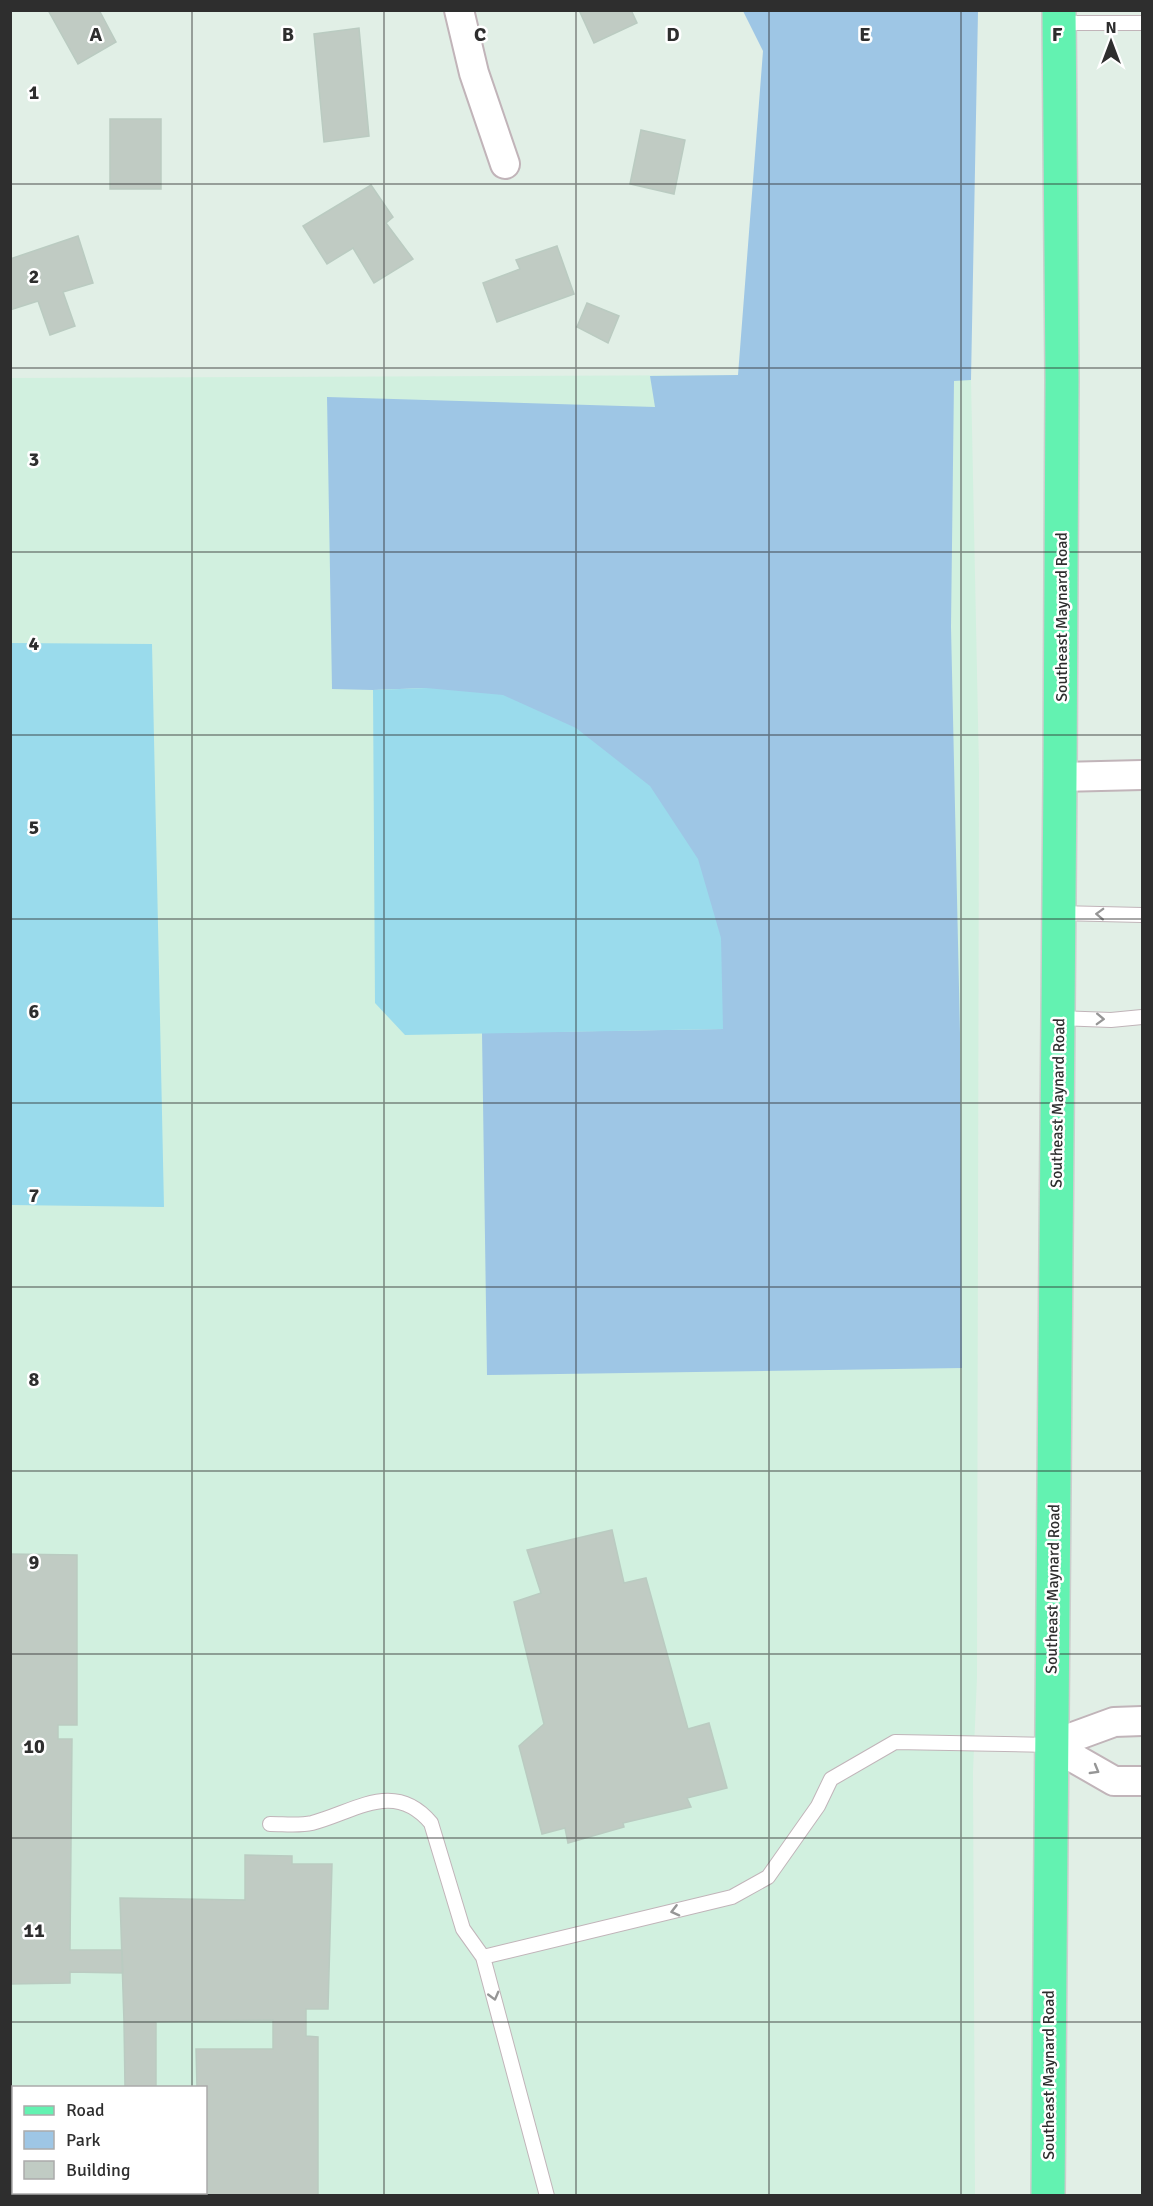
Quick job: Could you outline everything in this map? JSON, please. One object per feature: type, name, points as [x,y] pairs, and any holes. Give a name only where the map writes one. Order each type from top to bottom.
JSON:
[{"type":"main road","name":"Southeast Maynard Road","points":[[1048,2196],[1060,777],[1062,368],[1059,17]]},
{"type":"street","points":[[459,10],[474,73],[505,164]]},
{"type":"street","points":[[1060,777],[1143,775]]},
{"type":"street","points":[[1051,1745],[1114,1722],[1143,1721]]},
{"type":"street","points":[[1051,1745],[1114,1781],[1143,1781]]},
{"type":"lane","points":[[1059,17],[1143,23]]},
{"type":"lane","points":[[1059,913],[1143,915]]},
{"type":"lane","points":[[1058,1018],[1111,1020],[1143,1017]]},
{"type":"lane","points":[[483,1957],[732,1897],[768,1877],[818,1806],[831,1779],[896,1742],[1051,1745]]},
{"type":"lane","points":[[270,1824],[310,1823],[374,1801],[400,1801],[413,1806],[421,1811],[431,1823],[463,1929],[483,1957],[547,2196]]},
{"type":"shaded area","points":[[738,375],[971,380],[979,770],[977,1677],[973,1771],[975,2195],[11,2195],[10,378]]},
{"type":"shaded area","points":[[11,643],[152,644],[164,1207],[11,1205]]},
{"type":"shaded area","points":[[426,688],[503,695],[576,728],[650,786],[698,859],[721,938],[723,1029],[405,1035],[375,1003],[373,690]]},
{"type":"green space","points":[[743,11],[978,11],[971,380],[954,381],[951,627],[960,1033],[962,1368],[487,1375],[482,1033],[723,1029],[426,688],[332,689],[327,397],[655,407],[650,376],[738,375],[763,51]]},
{"type":"building","points":[[48,10],[99,10],[116,42],[78,64]]},
{"type":"building","points":[[579,10],[631,10],[637,23],[594,43]]},
{"type":"building","points":[[359,28],[369,136],[324,142],[314,34]]},
{"type":"building","points":[[110,119],[161,119],[161,189],[110,189]]},
{"type":"building","points":[[641,130],[685,140],[674,194],[630,184]]},
{"type":"building","points":[[371,185],[393,217],[386,223],[413,259],[374,283],[353,248],[327,264],[303,226]]},
{"type":"building","points":[[78,236],[93,283],[63,292],[75,326],[50,335],[38,301],[10,310],[10,259]]},
{"type":"building","points":[[557,246],[574,294],[497,322],[483,283],[520,269],[516,260]]},
{"type":"building","points":[[587,303],[619,316],[608,343],[577,327]]},
{"type":"building","points":[[612,1530],[624,1583],[646,1578],[688,1729],[709,1723],[727,1788],[687,1798],[691,1807],[623,1823],[624,1827],[568,1843],[565,1828],[542,1834],[519,1746],[544,1724],[514,1602],[541,1593],[527,1550]]},
{"type":"building","points":[[10,1554],[77,1555],[77,1725],[58,1725],[58,1739],[72,1739],[70,1950],[122,1950],[123,1973],[70,1972],[70,1983],[10,1984]]},
{"type":"building","points":[[245,1855],[292,1856],[292,1864],[332,1864],[328,2009],[306,2009],[306,2036],[318,2037],[318,2196],[207,2196],[207,2086],[197,2086],[196,2049],[273,2049],[273,2020],[124,2022],[120,1898],[245,1900]]},
{"type":"building","points":[[124,2022],[156,2022],[156,2086],[125,2086]]},
{"type":"building","points":[[37,2194],[207,2194],[207,2196],[37,2196]]}]
